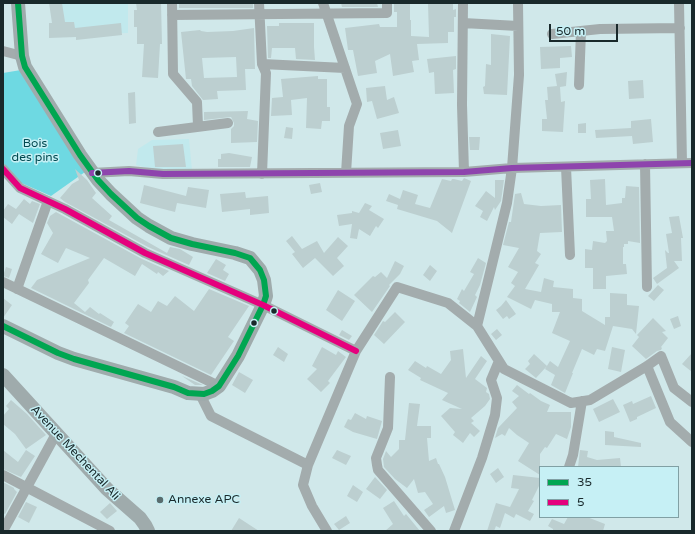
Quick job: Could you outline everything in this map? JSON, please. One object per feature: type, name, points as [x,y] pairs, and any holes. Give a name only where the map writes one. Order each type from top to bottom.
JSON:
[{"type":"main road","points":[[3,326],[58,353],[74,359],[188,392],[200,394],[209,392],[219,386],[238,356],[266,296],[264,280],[260,270],[250,258],[235,253],[192,244],[163,234],[133,214],[111,194],[92,173],[27,72],[22,56],[18,3]]},
{"type":"main road","name":"Avenue Mechental Ali","points":[[3,375],[107,489],[140,518],[150,529]]},
{"type":"street","points":[[172,3],[173,74],[197,102],[198,126]]},
{"type":"street","points":[[259,3],[262,64],[266,73],[262,174]]},
{"type":"street","points":[[323,3],[357,104],[349,126],[346,173]]},
{"type":"street","points":[[172,15],[387,13],[386,3]]},
{"type":"street","points":[[463,3],[462,105],[464,172]]},
{"type":"street","points":[[477,326],[507,203],[512,168],[519,75],[518,3]]},
{"type":"street","points":[[92,173],[129,170],[163,174],[464,172],[512,168],[687,163],[679,3]]},
{"type":"street","points":[[463,23],[518,26]]},
{"type":"street","points":[[552,34],[600,29],[680,28]]},
{"type":"street","points":[[579,85],[581,31]]},
{"type":"street","points":[[3,51],[22,56]]},
{"type":"street","points":[[262,64],[345,68]]},
{"type":"street","points":[[158,132],[228,123]]},
{"type":"street","points":[[645,164],[647,287]]},
{"type":"street","points":[[566,167],[570,255]]},
{"type":"street","points":[[3,169],[20,188],[65,209],[145,253],[263,305],[356,351]]},
{"type":"street","points":[[17,289],[48,201]]},
{"type":"street","points":[[3,282],[219,386]]},
{"type":"street","points":[[327,531],[312,506],[303,485],[308,465],[356,351],[397,287],[448,303],[477,326],[504,369],[571,403],[590,400],[661,356],[674,388],[692,402]]},
{"type":"street","points":[[454,531],[482,458],[495,414],[497,398],[491,380],[499,361]]},
{"type":"street","points":[[647,366],[670,422],[692,442]]},
{"type":"street","points":[[390,377],[388,428],[376,458],[378,470],[431,531]]},
{"type":"street","points":[[200,394],[211,416],[308,465]]},
{"type":"street","points":[[569,466],[573,455],[582,401]]},
{"type":"street","points":[[3,531],[56,434]]},
{"type":"street","points":[[3,475],[110,531]]},
{"type":"shaded area","points":[[53,3],[128,3],[128,33],[54,35]]},
{"type":"shaded area","points":[[189,139],[192,170],[155,170],[136,165],[138,149],[152,140]]},
{"type":"green space","name":"Bois des pins","points":[[21,70],[85,172],[51,196],[19,182],[3,163],[3,73]]},
{"type":"building","points":[[49,3],[62,3],[65,22],[74,22],[75,28],[121,23],[122,35],[76,40],[76,37],[49,38],[49,23],[52,23]]},
{"type":"building","points":[[136,3],[161,3],[162,44],[160,44],[158,78],[142,77],[144,44],[137,44],[137,27],[134,27],[134,10],[137,10]]},
{"type":"building","points":[[179,3],[253,3],[253,8],[179,8]]},
{"type":"building","points":[[341,3],[377,3],[378,7],[342,7]]},
{"type":"building","points":[[394,3],[410,3],[411,36],[429,37],[428,3],[453,3],[453,10],[456,9],[456,17],[454,17],[454,32],[448,32],[448,43],[417,44],[419,60],[412,61],[414,72],[393,76],[390,54],[375,61],[377,73],[358,76],[353,50],[348,50],[345,28],[379,24],[380,27],[397,27],[397,12],[394,12]]},
{"type":"building","points":[[279,23],[314,23],[315,60],[296,59],[295,48],[272,48],[271,58],[268,58],[267,26],[279,26]]},
{"type":"building","points":[[254,28],[255,69],[245,69],[246,90],[217,91],[218,99],[203,100],[192,86],[191,79],[186,79],[181,32],[200,30],[207,32],[233,31]],"holes":[[[236,57],[237,77],[204,78],[202,58]]]},
{"type":"building","points":[[491,34],[510,36],[507,95],[484,94],[483,87],[485,86],[486,64],[491,65]]},
{"type":"building","points":[[571,46],[572,57],[560,58],[560,68],[541,69],[540,47]]},
{"type":"building","points":[[456,56],[456,69],[453,70],[454,93],[435,94],[434,72],[429,73],[427,59]]},
{"type":"building","points":[[567,72],[566,86],[560,87],[561,102],[565,101],[563,132],[542,131],[542,119],[547,119],[545,100],[548,100],[547,87],[557,86],[555,74]]},
{"type":"building","points":[[318,76],[318,79],[327,79],[327,107],[330,107],[330,121],[322,121],[321,129],[306,128],[307,98],[291,100],[292,115],[271,116],[272,98],[283,97],[281,79]]},
{"type":"building","points":[[643,80],[644,98],[629,99],[628,81]]},
{"type":"building","points":[[385,86],[387,100],[394,97],[399,113],[377,119],[372,101],[367,102],[366,88]]},
{"type":"building","points":[[135,92],[136,123],[129,124],[128,93]]},
{"type":"building","points":[[248,111],[247,119],[258,121],[257,142],[231,143],[231,129],[234,126],[234,123],[231,117],[204,120],[204,112]]},
{"type":"building","points":[[651,119],[653,142],[633,144],[632,136],[596,138],[595,130],[631,128],[631,121]]},
{"type":"building","points":[[586,123],[586,133],[578,133],[578,124]]},
{"type":"building","points":[[286,127],[293,128],[292,139],[284,138]]},
{"type":"building","points":[[398,130],[401,146],[383,149],[380,133]]},
{"type":"building","points":[[469,137],[480,137],[479,150],[470,150]]},
{"type":"building","points":[[183,144],[186,167],[155,167],[153,146]]},
{"type":"building","points":[[229,153],[252,157],[250,167],[218,167],[218,159],[221,159],[221,154]]},
{"type":"building","points":[[75,169],[87,180],[96,193],[92,198],[112,216],[109,220],[167,253],[170,247],[180,249],[193,257],[189,265],[148,247],[60,198],[72,184],[79,180]]},
{"type":"building","points":[[464,178],[471,181],[452,233],[437,221],[397,209],[398,205],[386,201],[389,194],[400,199],[403,190],[418,195],[415,204],[430,208],[442,179],[462,181]]},
{"type":"building","points":[[605,179],[606,205],[622,203],[622,198],[625,198],[626,186],[639,187],[640,243],[628,241],[628,244],[624,244],[623,264],[626,264],[627,274],[606,276],[606,289],[593,289],[593,268],[585,268],[585,249],[592,250],[593,241],[605,243],[607,241],[606,231],[614,231],[612,217],[586,217],[586,199],[591,199],[590,180]]},
{"type":"building","points":[[495,180],[504,180],[501,201],[495,210],[494,207],[487,221],[480,217],[483,211],[475,206],[486,191],[495,198]]},
{"type":"building","points":[[320,183],[322,192],[311,194],[309,185]]},
{"type":"building","points":[[144,185],[186,196],[188,187],[209,190],[206,208],[177,203],[175,212],[140,203]]},
{"type":"building","points":[[245,192],[246,198],[268,196],[269,213],[250,215],[250,209],[222,212],[220,194]]},
{"type":"building","points":[[521,193],[524,204],[541,206],[561,205],[562,232],[540,233],[537,251],[541,254],[535,263],[539,265],[525,289],[541,292],[544,278],[554,281],[553,287],[573,289],[573,298],[582,299],[582,311],[605,325],[605,317],[610,317],[610,293],[627,294],[627,305],[639,306],[636,334],[632,329],[613,326],[605,351],[597,349],[594,355],[582,349],[565,393],[551,385],[555,375],[545,369],[550,361],[558,367],[570,341],[552,333],[560,312],[552,312],[552,304],[535,300],[531,309],[507,297],[515,286],[511,283],[518,272],[508,267],[519,248],[503,245],[509,222],[511,222],[515,194]]},
{"type":"building","points":[[24,199],[30,204],[32,201],[40,204],[33,223],[19,214],[12,224],[3,217],[3,211],[8,204],[16,209]]},
{"type":"building","points":[[365,203],[372,206],[369,210],[384,219],[378,228],[376,226],[370,236],[359,229],[357,239],[350,238],[352,224],[339,226],[337,215],[352,213],[352,211],[359,213]]},
{"type":"building","points":[[56,212],[142,259],[169,271],[163,276],[158,272],[157,274],[142,264],[135,276],[104,258],[88,280],[89,283],[74,303],[85,312],[90,307],[114,322],[111,327],[31,288],[37,280],[90,258],[66,248],[58,263],[41,254],[53,233],[47,223],[50,216]]},
{"type":"building","points":[[679,216],[683,238],[681,238],[682,261],[674,261],[679,268],[657,284],[653,278],[667,268],[665,250],[669,253],[666,234],[672,233],[669,217]]},
{"type":"building","points":[[292,236],[302,249],[317,241],[324,253],[338,237],[348,246],[337,258],[344,266],[333,276],[315,258],[303,268],[292,254],[295,252],[286,241]]},
{"type":"building","points":[[478,258],[486,263],[480,285],[475,295],[477,297],[470,312],[459,303],[460,301],[457,299],[462,289],[464,291],[474,274],[470,272]]},
{"type":"building","points":[[216,259],[226,265],[223,270],[229,274],[225,281],[207,273]]},
{"type":"building","points":[[395,261],[404,266],[400,274],[389,285],[390,286],[372,312],[354,295],[373,276],[375,277],[381,272],[387,278]]},
{"type":"building","points":[[430,265],[437,271],[430,281],[423,275]]},
{"type":"building","points":[[6,267],[12,269],[9,278],[3,276]]},
{"type":"building","points":[[658,285],[664,290],[654,301],[648,296]]},
{"type":"building","points":[[209,289],[249,306],[228,337],[234,341],[211,375],[124,333],[129,326],[125,323],[138,304],[151,312],[158,301],[167,306],[175,296],[194,311]]},
{"type":"building","points":[[338,290],[355,301],[342,321],[326,310]]},
{"type":"building","points":[[3,298],[12,305],[3,318]]},
{"type":"building","points":[[506,300],[516,314],[509,319],[507,316],[503,319],[496,310]]},
{"type":"building","points":[[395,312],[405,322],[384,344],[374,335],[383,321],[385,322]]},
{"type":"building","points":[[678,316],[681,326],[674,329],[670,319]]},
{"type":"building","points":[[653,318],[666,331],[662,332],[668,338],[661,347],[661,350],[657,351],[646,359],[632,346],[639,337],[637,335]]},
{"type":"building","points":[[497,329],[502,335],[496,340],[491,334]]},
{"type":"building","points":[[342,330],[352,336],[349,340],[339,335]]},
{"type":"building","points":[[278,347],[288,354],[284,362],[273,355]]},
{"type":"building","points":[[322,347],[336,355],[338,351],[346,357],[328,381],[330,383],[321,392],[307,379],[317,369],[312,366]]},
{"type":"building","points":[[612,347],[625,350],[621,372],[608,369]]},
{"type":"building","points":[[463,349],[466,378],[481,356],[487,361],[475,379],[487,388],[486,392],[489,394],[490,399],[485,406],[471,418],[474,421],[471,423],[480,431],[474,437],[470,433],[463,443],[453,435],[455,432],[441,416],[450,408],[462,409],[442,400],[448,393],[420,380],[421,378],[408,370],[415,361],[426,368],[427,366],[441,374],[451,360],[450,351]]},
{"type":"building","points":[[692,353],[692,372],[682,364]]},
{"type":"building","points":[[534,354],[547,366],[536,378],[525,369],[530,364],[528,361]]},
{"type":"building","points":[[239,372],[253,380],[245,393],[232,385]]},
{"type":"building","points":[[182,376],[203,385],[195,385]]},
{"type":"building","points":[[517,385],[529,394],[530,393],[541,401],[550,405],[547,412],[571,412],[571,427],[567,439],[556,434],[547,448],[545,447],[540,454],[539,474],[518,461],[529,443],[509,428],[505,436],[502,434],[495,438],[498,428],[517,408],[512,402],[519,396],[512,391]]},
{"type":"building","points":[[651,396],[656,408],[630,422],[623,405],[632,401],[633,404]]},
{"type":"building","points":[[613,399],[620,412],[599,422],[593,409]]},
{"type":"building","points":[[11,400],[27,414],[46,435],[26,449],[15,434],[3,424],[3,416],[9,409],[6,406]]},
{"type":"building","points":[[409,403],[420,404],[417,426],[431,426],[431,438],[427,438],[429,461],[436,458],[445,477],[455,510],[446,513],[444,506],[429,517],[424,510],[433,504],[425,492],[418,493],[414,479],[407,488],[395,479],[384,467],[383,459],[386,451],[391,457],[399,449],[399,440],[405,440]]},
{"type":"building","points":[[355,413],[366,419],[367,416],[382,421],[377,439],[353,432],[344,427],[348,419],[351,420]]},
{"type":"building","points":[[605,431],[614,432],[614,437],[641,443],[641,447],[605,445]]},
{"type":"building","points":[[3,450],[18,462],[26,450],[35,456],[21,477],[3,469]]},
{"type":"building","points":[[337,450],[351,456],[346,465],[332,458]]},
{"type":"building","points":[[580,450],[588,451],[587,457],[597,460],[620,458],[621,466],[578,466]]},
{"type":"building","points":[[498,468],[504,477],[496,483],[490,474]]},
{"type":"building","points":[[513,475],[539,478],[539,486],[532,500],[534,501],[528,511],[534,514],[530,521],[516,514],[514,518],[505,513],[500,528],[496,526],[494,531],[487,531],[496,503],[510,507],[519,489],[511,488]]},
{"type":"building","points":[[375,477],[387,490],[380,499],[366,489]]},
{"type":"building","points":[[3,482],[14,488],[17,492],[5,514],[3,513]]},
{"type":"building","points":[[353,485],[363,492],[357,502],[347,496]]},
{"type":"building","points":[[394,501],[404,516],[406,514],[420,531],[385,531],[393,524],[383,508]]},
{"type":"building","points":[[26,502],[37,507],[29,523],[18,517]]},
{"type":"building","points":[[110,503],[117,511],[107,519],[100,512]]},
{"type":"building","points":[[346,516],[350,523],[339,530],[334,524]]},
{"type":"building","points":[[239,518],[259,531],[231,531]]},
{"type":"building","points":[[567,518],[590,518],[605,524],[603,531],[553,531],[553,529],[548,526],[552,519],[564,524]]},
{"type":"transit line","name":"35","points":[[3,326],[58,353],[74,359],[174,387],[188,393],[204,394],[219,386],[238,356],[266,296],[264,280],[260,270],[250,258],[171,238],[137,218],[98,180],[80,155],[25,67],[22,56],[18,3]]},
{"type":"transit line","points":[[92,173],[129,171],[163,174],[464,172],[512,168],[692,163]]},
{"type":"transit line","name":"5","points":[[3,169],[20,188],[65,209],[145,253],[263,305],[356,351]]},
{"type":"place","name":"Annexe APC","points":[[160,500]]}]
